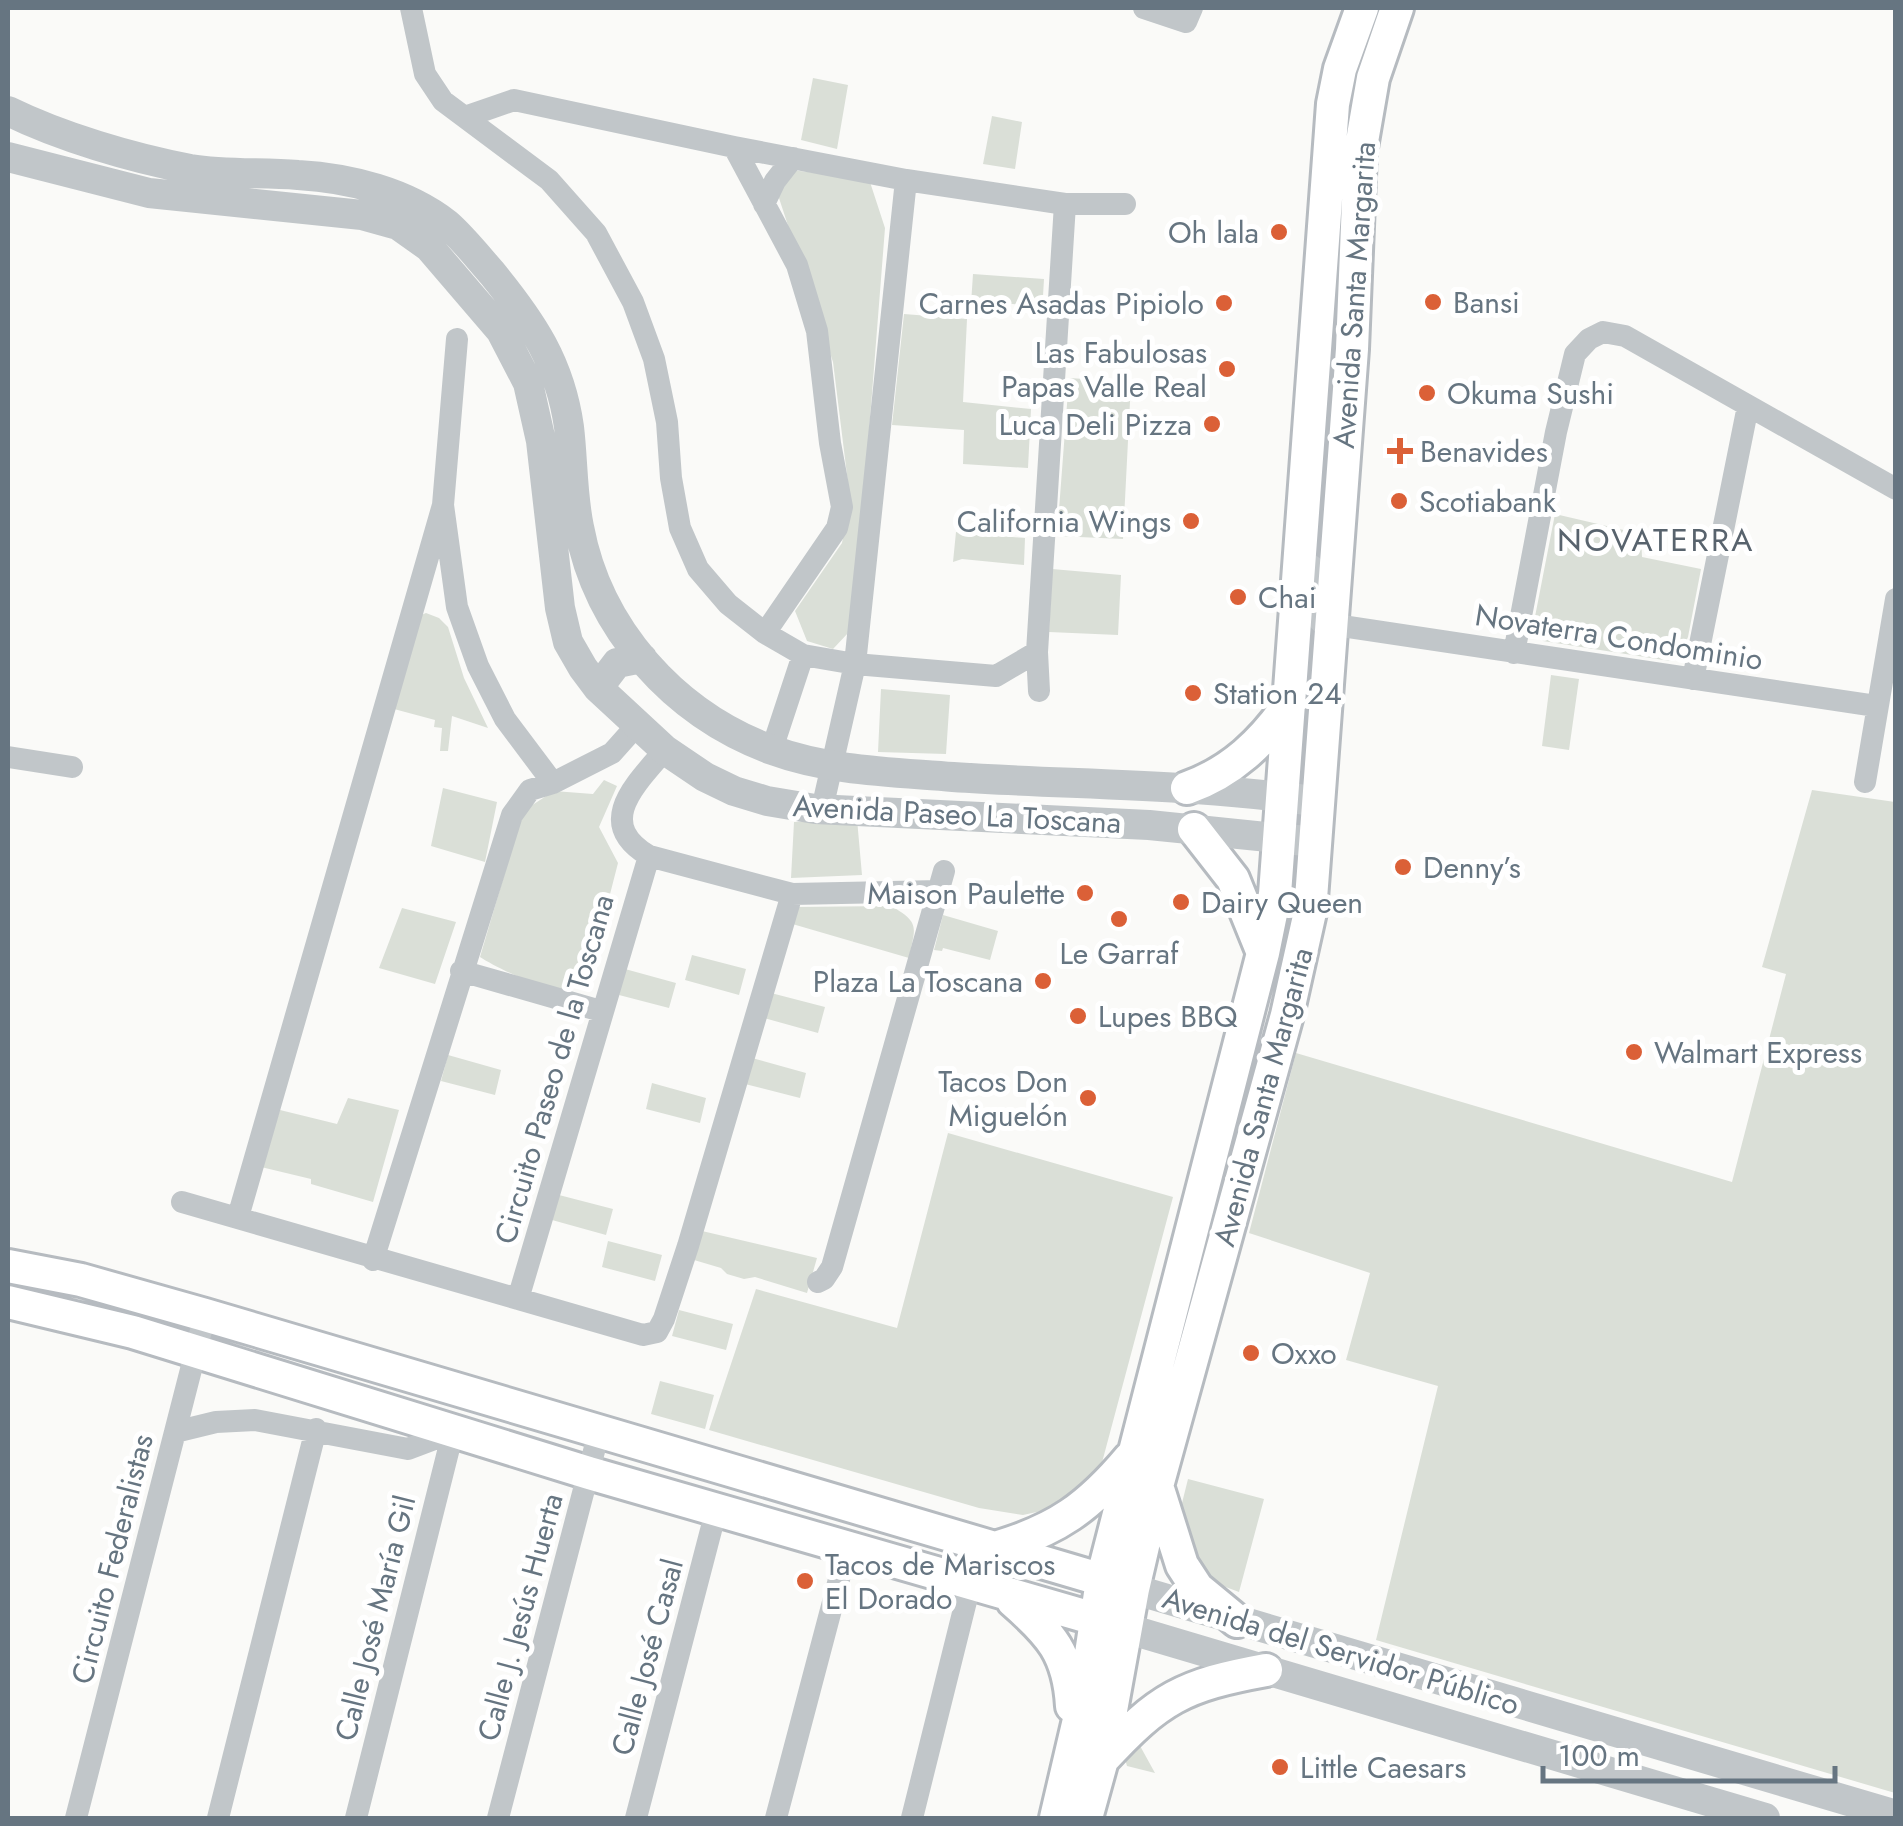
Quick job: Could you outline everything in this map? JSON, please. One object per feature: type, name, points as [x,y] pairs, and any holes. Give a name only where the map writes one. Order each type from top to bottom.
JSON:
[{"type":"main road","name":"Avenida Santa Margarita","points":[[1086,1818],[1088,1752],[1118,1584],[1133,1455],[1275,894],[1334,104],[1340,68],[1362,8]]},
{"type":"main road","name":"Avenida Santa Margarita","points":[[1118,1584],[1157,1486],[1300,966],[1310,912],[1352,349],[1360,153],[1372,78],[1397,8]]},
{"type":"main road","points":[[1323,251],[1332,272],[1332,344],[1344,351],[1352,349]]},
{"type":"main road","points":[[1316,354],[1334,360],[1337,367],[1334,426],[1344,454]]},
{"type":"main road","points":[[1187,788],[1236,762],[1264,736],[1290,703]]},
{"type":"main road","points":[[1194,829],[1233,879],[1263,953]]},
{"type":"main road","points":[[8,1266],[81,1280],[205,1315],[1118,1584]]},
{"type":"main road","points":[[8,1302],[76,1316],[588,1473],[1110,1624]]},
{"type":"main road","points":[[994,1548],[1058,1525],[1107,1486],[1133,1455]]},
{"type":"main road","points":[[1157,1486],[1182,1565],[1197,1588],[1237,1621]]},
{"type":"main road","points":[[1006,1595],[1048,1633],[1062,1655],[1088,1752],[1182,1691],[1212,1679],[1266,1670]]},
{"type":"main road","name":"Avenida Santa Margarita","points":[[1056,1818],[1088,1752]]},
{"type":"street","points":[[411,8],[425,74],[443,101],[549,180],[596,233],[633,302],[654,360],[667,422],[680,528],[698,568],[728,604],[765,633],[803,655],[855,664],[996,676],[1037,652]]},
{"type":"street","points":[[1144,8],[1186,22],[1192,8]]},
{"type":"street","points":[[465,117],[514,100],[734,148],[906,180],[1066,204],[1124,204]]},
{"type":"street","name":"Avenida Paseo La Toscana","points":[[8,111],[55,130],[193,169],[249,175],[299,174],[362,185],[411,201],[449,226],[529,318],[554,368],[568,424],[578,526],[592,577],[612,620],[668,686],[699,711],[772,750],[842,766],[1044,783],[1187,788],[1319,802]]},
{"type":"street","points":[[734,148],[797,264],[817,331],[842,506],[837,528],[765,633]]},
{"type":"street","name":"Avenida Paseo La Toscana","points":[[8,157],[150,193],[362,215],[398,226],[429,247],[501,330],[528,383],[541,440],[560,608],[568,642],[598,688],[665,750],[704,777],[767,801],[836,810],[1194,829],[1316,842]]},
{"type":"street","points":[[764,204],[774,182],[793,158]]},
{"type":"street","points":[[150,193],[156,161]]},
{"type":"street","points":[[836,810],[906,180]]},
{"type":"street","points":[[1039,691],[1037,652],[1066,204]]},
{"type":"street","points":[[1514,652],[1575,354],[1589,338],[1602,332],[1625,336],[1896,489]]},
{"type":"street","points":[[238,1217],[442,505],[457,338]]},
{"type":"street","points":[[1693,679],[1748,406]]},
{"type":"street","points":[[442,505],[456,607],[478,666],[505,720],[553,783]]},
{"type":"street","points":[[1301,556],[1312,564],[1316,620],[1332,624]]},
{"type":"street","points":[[1865,782],[1896,599]]},
{"type":"street","points":[[412,604],[456,607]]},
{"type":"street","name":"Novaterra Condominio","points":[[1332,624],[1876,706]]},
{"type":"street","points":[[772,750],[803,655]]},
{"type":"street","points":[[598,688],[617,664],[642,658]]},
{"type":"street","points":[[373,1260],[512,815],[530,790],[553,783],[612,753],[637,725]]},
{"type":"street","points":[[665,750],[638,781],[620,816],[622,832],[631,845],[649,856],[792,894],[942,881],[832,1267],[824,1280],[818,1282]]},
{"type":"street","points":[[8,757],[72,767]]},
{"type":"street","points":[[1229,832],[1240,814],[1234,792]]},
{"type":"street","name":"Circuito Paseo de la Toscana","points":[[518,1300],[649,856]]},
{"type":"street","points":[[182,1202],[643,1335],[657,1332],[792,894]]},
{"type":"street","points":[[461,971],[601,1012]]},
{"type":"street","name":"Circuito Federalistas","points":[[76,1818],[205,1315]]},
{"type":"street","points":[[175,1432],[216,1422],[256,1420],[408,1449],[453,1432]]},
{"type":"street","points":[[218,1818],[316,1430]]},
{"type":"street","name":"Calle José María Gil","points":[[356,1818],[453,1432]]},
{"type":"street","name":"Calle J. Jesús Huerta","points":[[498,1818],[599,1432]]},
{"type":"street","name":"Calle José Casal","points":[[636,1818],[716,1510]]},
{"type":"street","points":[[776,1818],[847,1548]]},
{"type":"street","name":"Avenida del Servidor Público","points":[[1118,1584],[1896,1816]]},
{"type":"street","points":[[912,1818],[970,1585]]},
{"type":"street","name":"Avenida del Servidor Público","points":[[1110,1624],[1765,1818]]},
{"type":"shaded area","points":[[813,78],[848,85],[837,149],[801,140]]},
{"type":"shaded area","points":[[992,116],[1022,122],[1015,169],[983,164]]},
{"type":"shaded area","points":[[791,170],[869,179],[885,228],[856,597],[849,632],[833,649],[807,641],[795,611],[842,543],[850,499],[833,362],[777,192]]},
{"type":"shaded area","points":[[973,274],[1044,279],[1042,313],[1034,312],[1034,306],[982,301],[980,306],[971,304]]},
{"type":"shaded area","points":[[904,314],[967,319],[963,402],[1031,409],[1028,468],[963,464],[964,430],[892,425]]},
{"type":"shaded area","points":[[1069,378],[1131,382],[1123,539],[1057,536]]},
{"type":"shaded area","points":[[1555,514],[1641,534],[1642,557],[1701,569],[1688,637],[1679,658],[1670,661],[1543,641],[1533,627]]},
{"type":"shaded area","points":[[956,532],[1025,538],[1024,565],[962,559],[953,562]]},
{"type":"shaded area","points":[[1052,569],[1121,575],[1118,635],[1049,632]]},
{"type":"shaded area","points":[[426,613],[448,627],[464,678],[488,728],[452,716],[448,751],[440,751],[442,728],[434,727],[435,720],[394,709],[414,618]]},
{"type":"shaded area","points":[[1551,675],[1579,679],[1569,750],[1542,746]]},
{"type":"shaded area","points":[[881,689],[950,695],[946,754],[878,752]]},
{"type":"shaded area","points":[[604,780],[617,786],[599,827],[618,863],[589,976],[567,988],[549,988],[480,957],[523,811],[554,791],[593,794]]},
{"type":"shaded area","points":[[443,788],[497,802],[485,862],[431,846]]},
{"type":"shaded area","points":[[1812,790],[1895,802],[1895,1793],[1376,1640],[1438,1386],[1346,1360],[1370,1273],[1249,1233],[1296,1053],[1732,1182],[1786,974],[1762,967]]},
{"type":"shaded area","points":[[857,819],[862,875],[791,878],[794,822]]},
{"type":"shaded area","points":[[891,906],[914,927],[909,958],[789,923],[793,907]]},
{"type":"shaded area","points":[[402,908],[456,922],[435,984],[379,968]]},
{"type":"shaded area","points":[[943,915],[998,931],[990,960],[943,948],[934,950]]},
{"type":"shaded area","points":[[692,955],[746,969],[739,995],[685,980]]},
{"type":"shaded area","points":[[625,969],[676,983],[669,1008],[619,995]]},
{"type":"shaded area","points":[[771,993],[825,1007],[818,1033],[764,1018]]},
{"type":"shaded area","points":[[448,1055],[501,1070],[495,1095],[441,1081]]},
{"type":"shaded area","points":[[752,1058],[806,1073],[800,1098],[745,1084]]},
{"type":"shaded area","points":[[652,1083],[706,1098],[700,1123],[646,1109]]},
{"type":"shaded area","points":[[348,1098],[399,1110],[373,1202],[311,1184],[311,1179],[261,1167],[280,1110],[337,1124]]},
{"type":"shaded area","points":[[948,1133],[1173,1197],[1100,1470],[1055,1508],[1023,1515],[979,1508],[709,1430],[756,1289],[897,1328]]},
{"type":"shaded area","points":[[559,1195],[613,1209],[606,1235],[552,1220]]},
{"type":"shaded area","points":[[702,1231],[817,1258],[807,1293],[755,1277],[744,1279],[694,1260]]},
{"type":"shaded area","points":[[608,1241],[662,1255],[655,1281],[602,1267]]},
{"type":"shaded area","points":[[679,1310],[733,1324],[726,1350],[672,1336]]},
{"type":"shaded area","points":[[660,1381],[714,1395],[705,1429],[651,1414]]},
{"type":"shaded area","points":[[1188,1479],[1264,1499],[1239,1592],[1215,1583],[1199,1563],[1188,1539],[1181,1507]]},
{"type":"shaded area","points":[[1139,1744],[1155,1773],[1127,1766],[1125,1759]]},
{"type":"place","name":"Oh lala","points":[[1279,232]]},
{"type":"place","name":"Bansi","points":[[1433,302]]},
{"type":"place","name":"Carnes Asadas Pipiolo","points":[[1224,303]]},
{"type":"place","name":"Las Fabulosas Papas Valle Real","points":[[1227,369]]},
{"type":"place","name":"Okuma Sushi","points":[[1427,393]]},
{"type":"place","name":"Luca Deli Pizza","points":[[1212,424]]},
{"type":"place","name":"Benavides","points":[[1400,451]]},
{"type":"place","name":"Scotiabank","points":[[1399,501]]},
{"type":"place","name":"California Wings","points":[[1191,521]]},
{"type":"place","name":"Chai","points":[[1238,597]]},
{"type":"place","name":"Station 24","points":[[1193,693]]},
{"type":"place","name":"Denny’s","points":[[1403,867]]},
{"type":"place","name":"Maison Paulette","points":[[1085,893]]},
{"type":"place","name":"Dairy Queen","points":[[1181,902]]},
{"type":"place","name":"Le Garraf","points":[[1119,919]]},
{"type":"place","name":"Plaza La Toscana","points":[[1043,981]]},
{"type":"place","name":"Lupes BBQ","points":[[1078,1016]]},
{"type":"place","name":"Walmart Express","points":[[1634,1052]]},
{"type":"place","name":"Tacos Don Miguelón","points":[[1088,1098]]},
{"type":"place","name":"Oxxo","points":[[1251,1353]]},
{"type":"place","name":"Tacos de Mariscos El Dorado","points":[[805,1581]]},
{"type":"place","name":"Little Caesars","points":[[1280,1767]]},
{"type":"district","name":"NOVATERRA","points":[[1656,540]]}]
